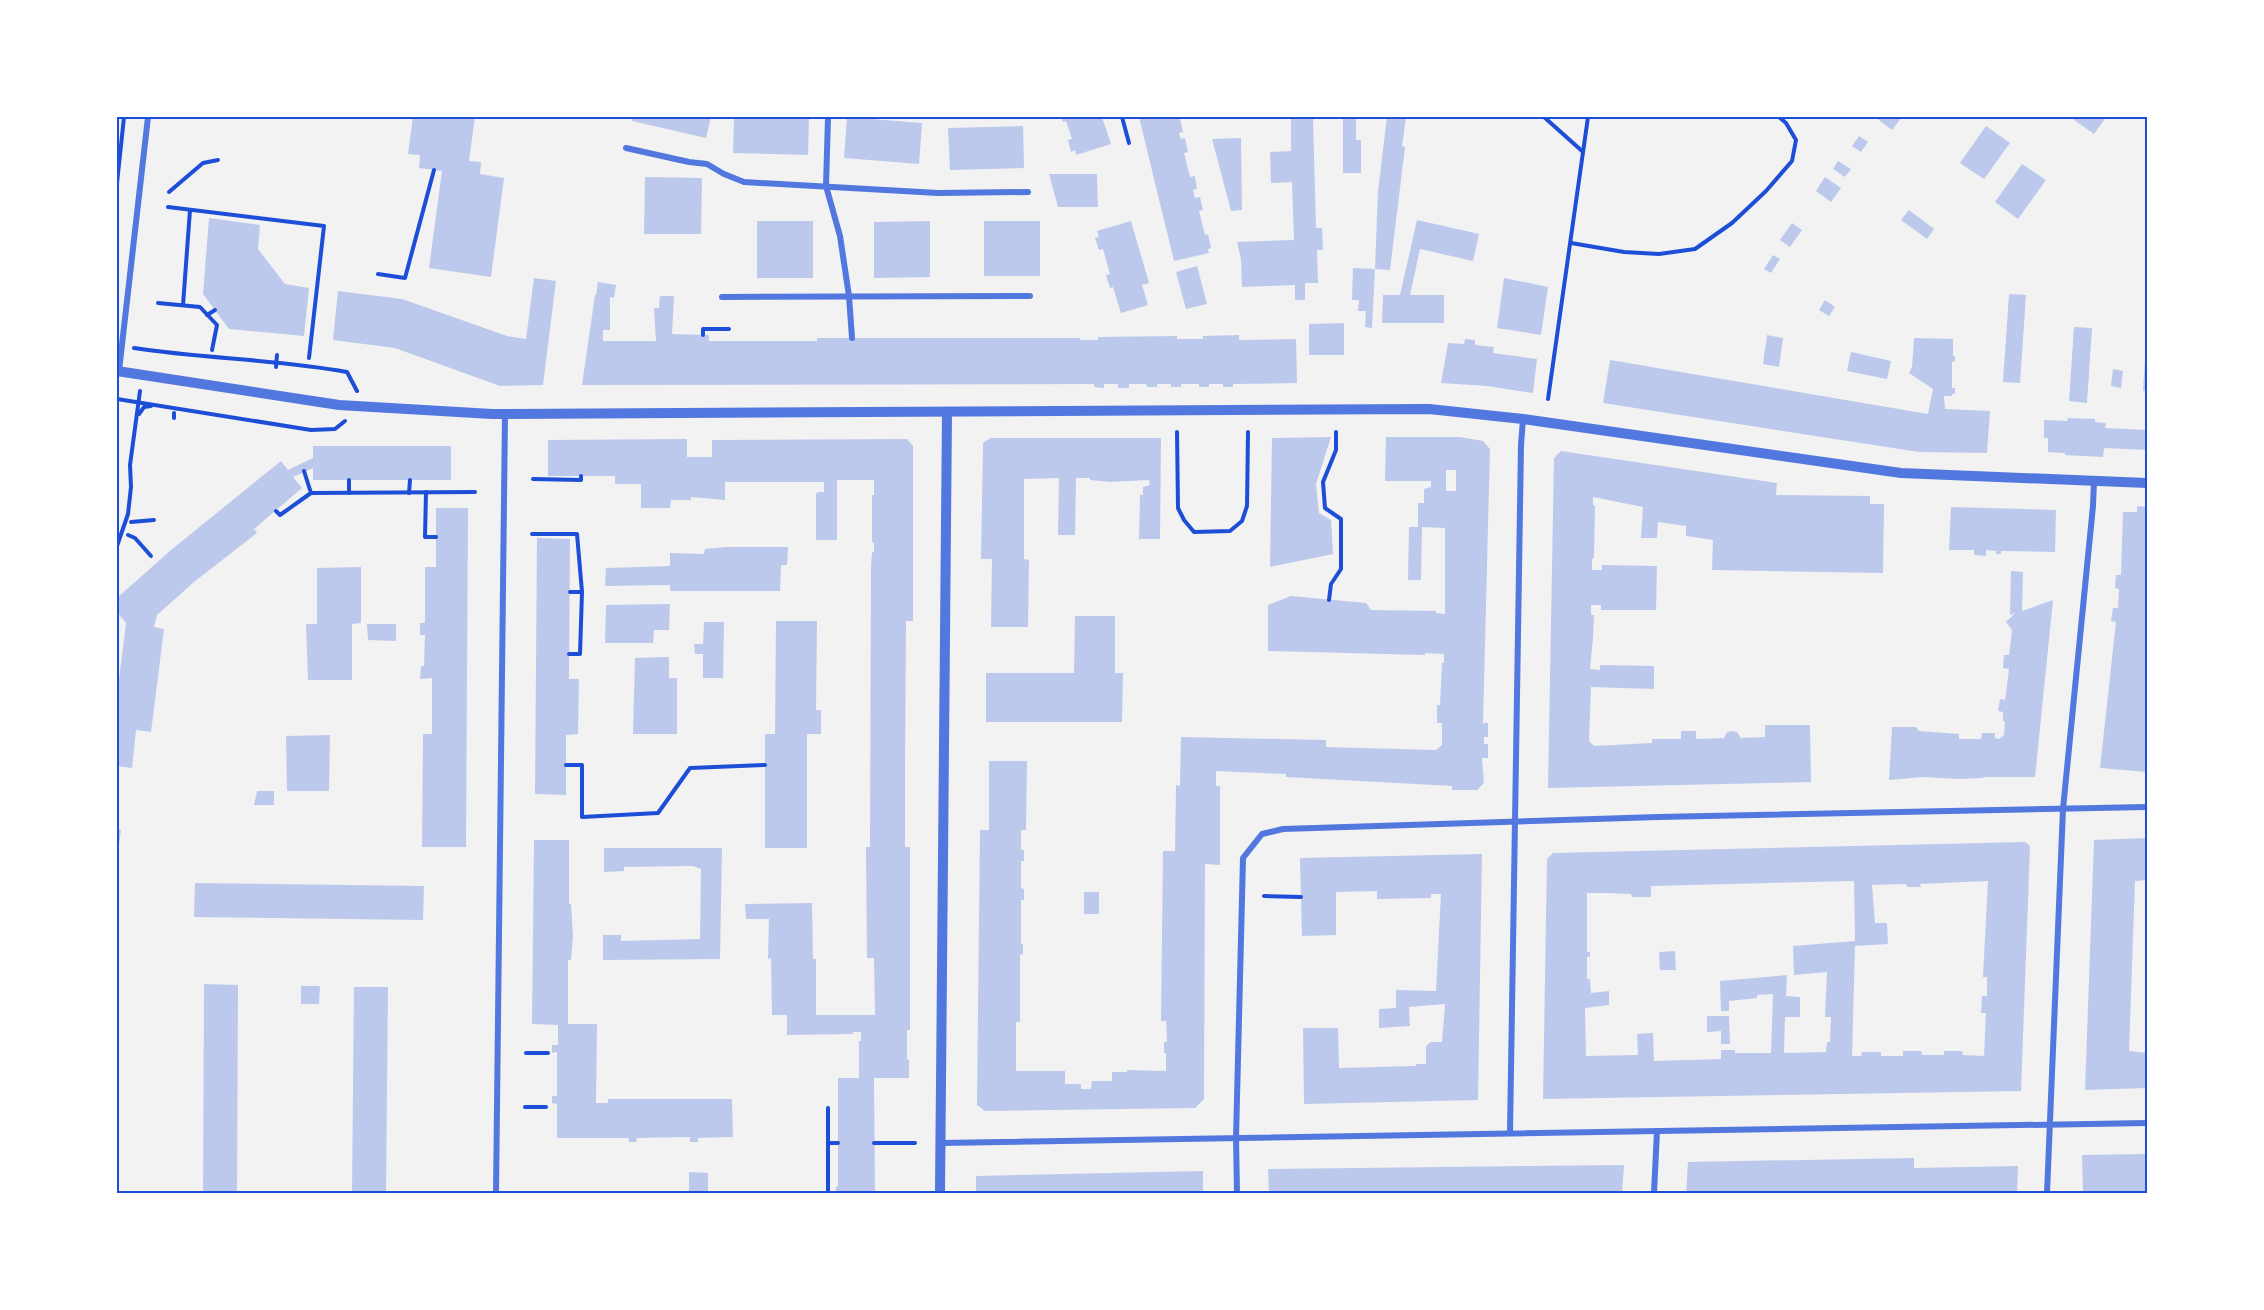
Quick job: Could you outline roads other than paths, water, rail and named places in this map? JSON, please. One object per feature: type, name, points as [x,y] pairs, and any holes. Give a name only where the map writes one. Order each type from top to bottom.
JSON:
[{"type":"street","points":[[148,117],[118,375],[339,405],[505,414],[1430,409],[1523,419],[1901,473],[2147,483]]},
{"type":"street","points":[[828,117],[826,186],[840,236],[849,296],[852,338]]},
{"type":"street","points":[[626,148],[707,164],[744,182],[938,193],[1028,192]]},
{"type":"street","points":[[722,297],[1030,296]]},
{"type":"street","points":[[940,1193],[947,412]]},
{"type":"street","points":[[496,1193],[505,414]]},
{"type":"street","points":[[1510,1133],[1523,419]]},
{"type":"street","points":[[2047,1193],[2048,1124],[2063,809],[2094,481]]},
{"type":"street","points":[[1237,1193],[1236,1138],[1243,858],[1262,834],[1283,829],[2147,807]]},
{"type":"street","points":[[941,1143],[2147,1123]]},
{"type":"street","points":[[1654,1193],[1656,1131]]}]
